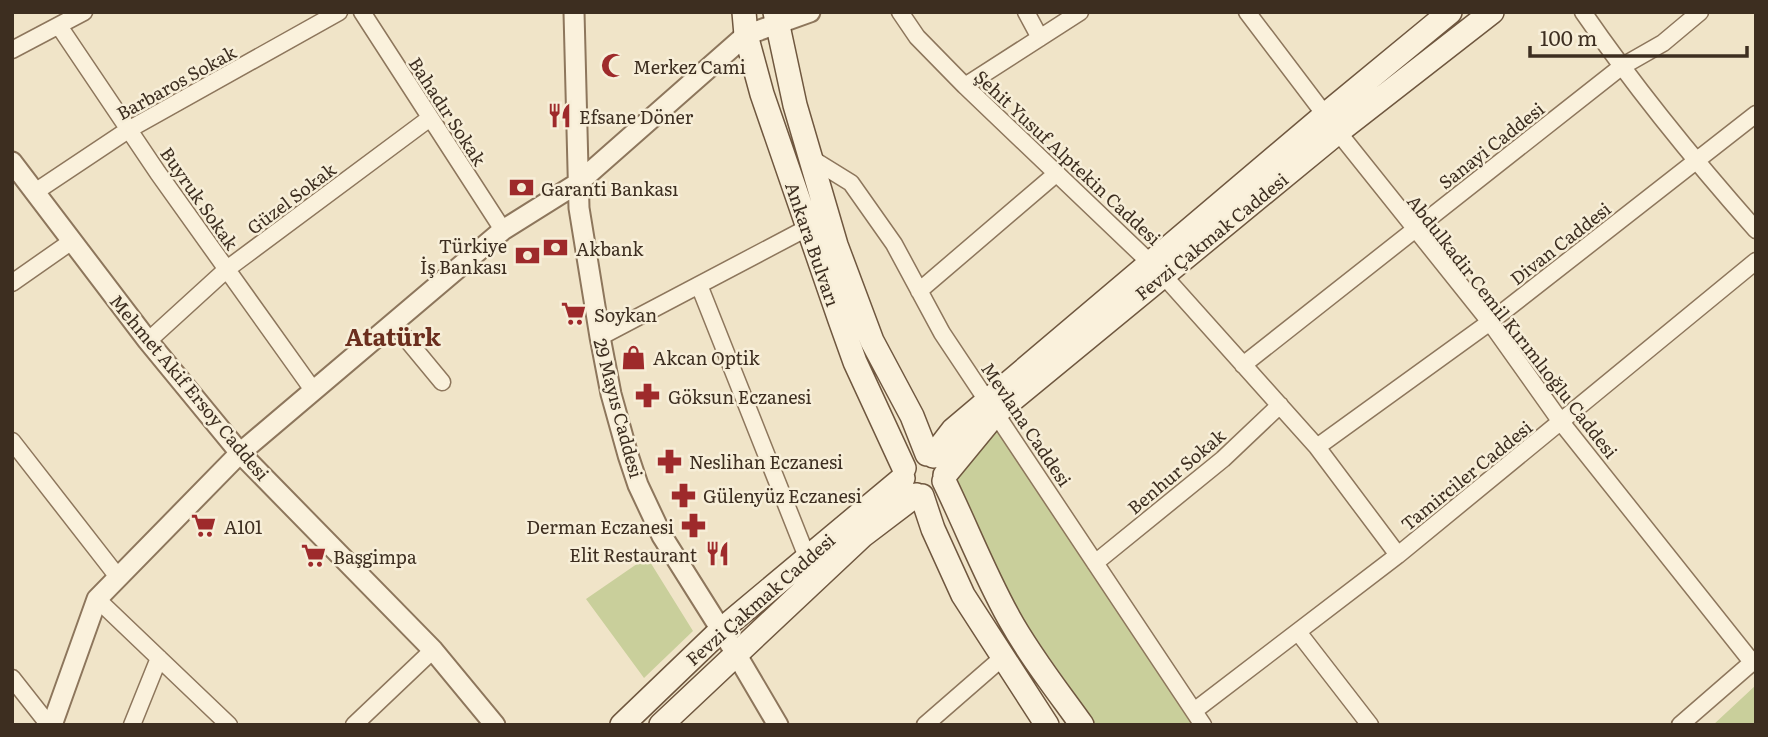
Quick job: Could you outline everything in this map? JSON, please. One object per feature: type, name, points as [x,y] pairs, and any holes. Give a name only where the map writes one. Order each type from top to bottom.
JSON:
[{"type":"main road","name":"Fevzi Çakmak Caddesi","points":[[937,466],[992,406],[1331,124],[1450,12]]},
{"type":"main road","name":"Fevzi Çakmak Caddesi","points":[[1331,124],[1492,12]]},
{"type":"main road","name":"Ankara Bulvarı","points":[[776,18],[809,157],[836,245],[872,341],[937,466],[976,554],[1008,617],[1082,725]]},
{"type":"main road","name":"Ankara Bulvarı","points":[[745,23],[762,94],[855,362],[963,595],[1047,725]]},
{"type":"main road","points":[[915,456],[937,466],[937,491],[911,484],[915,456]]},
{"type":"main road","name":"Fevzi Çakmak Caddesi","points":[[622,725],[721,630],[807,557],[911,484]]},
{"type":"main road","name":"Fevzi Çakmak Caddesi","points":[[661,725],[735,652],[862,536],[911,484]]},
{"type":"street","points":[[12,50],[84,12]]},
{"type":"street","name":"Barbaros Sokak","points":[[35,192],[128,130],[339,12]]},
{"type":"street","name":"Bahadır Sokak","points":[[362,12],[503,230]]},
{"type":"street","name":"29 Mayıs Caddesi","points":[[574,12],[578,183],[583,234],[611,394],[638,485],[662,536],[778,725]]},
{"type":"street","points":[[50,725],[97,598],[240,453],[503,230],[578,183],[745,23],[810,12]]},
{"type":"street","name":"Şehit Yusuf Alptekin Caddesi","points":[[900,12],[917,37],[965,86],[1157,268],[1317,447],[1398,555]]},
{"type":"street","points":[[1026,12],[1040,38]]},
{"type":"street","points":[[965,86],[1080,12]]},
{"type":"street","points":[[1583,12],[1621,67],[1695,161],[1756,230]]},
{"type":"street","name":"Sanayi Caddesi","points":[[1243,365],[1621,67],[1662,43],[1700,12]]},
{"type":"street","name":"Abdulkadir Cemil Kırımlıoğlu Caddesi","points":[[1254,15],[1331,124],[1490,322],[1561,422],[1754,660]]},
{"type":"street","name":"Buyruk Sokak","points":[[59,26],[128,130],[313,390]]},
{"type":"street","name":"Divan Caddesi","points":[[1317,447],[1490,322],[1756,114]]},
{"type":"street","name":"Güzel Sokak","points":[[148,341],[227,269],[430,118]]},
{"type":"street","name":"Mevlana Caddesi","points":[[809,157],[851,183],[894,244],[942,333],[1199,718]]},
{"type":"street","name":"Mehmet Akif Ersoy Caddesi","points":[[12,162],[148,341],[240,453],[433,650],[495,725]]},
{"type":"street","points":[[919,291],[1057,173]]},
{"type":"street","points":[[600,337],[807,228]]},
{"type":"street","points":[[12,283],[72,241]]},
{"type":"street","name":"Tamirciler Caddesi","points":[[1199,718],[1298,632],[1398,555],[1756,261]]},
{"type":"street","points":[[699,285],[807,557]]},
{"type":"street","points":[[394,324],[442,382]]},
{"type":"street","name":"Benhur Sokak","points":[[1095,563],[1223,458],[1279,405]]},
{"type":"street","points":[[12,440],[118,578]]},
{"type":"street","points":[[97,598],[229,725]]},
{"type":"street","points":[[1298,632],[1370,725]]},
{"type":"street","points":[[354,725],[433,650]]},
{"type":"street","points":[[132,725],[159,657]]},
{"type":"street","points":[[925,725],[1002,658]]},
{"type":"street","points":[[1680,725],[1754,660]]},
{"type":"street","points":[[12,678],[50,725]]},
{"type":"green space","points":[[995,423],[1196,725],[1096,725],[1022,618],[951,479]]},
{"type":"green space","points":[[647,557],[693,631],[644,678],[586,599]]},
{"type":"green space","points":[[1756,685],[1756,725],[1713,725]]},
{"type":"place","name":"Merkez Cami","points":[[613,66]]},
{"type":"place","name":"Efsane Döner","points":[[559,116]]},
{"type":"place","name":"Garanti Bankası","points":[[521,188]]},
{"type":"place","name":"Akbank","points":[[556,248]]},
{"type":"place","name":"Türkiye İş Bankası","points":[[527,255]]},
{"type":"place","name":"Soykan","points":[[574,314]]},
{"type":"place","name":"Akcan Optik","points":[[633,357]]},
{"type":"place","name":"Göksun Eczanesi","points":[[648,396]]},
{"type":"place","name":"Neslihan Eczanesi","points":[[669,461]]},
{"type":"place","name":"Gülenyüz Eczanesi","points":[[683,495]]},
{"type":"place","name":"A101","points":[[204,526]]},
{"type":"place","name":"Derman Eczanesi","points":[[694,526]]},
{"type":"place","name":"Elit Restaurant","points":[[717,554]]},
{"type":"place","name":"Başgimpa","points":[[313,556]]},
{"type":"district","name":"Atatürk","points":[[393,335]]}]
